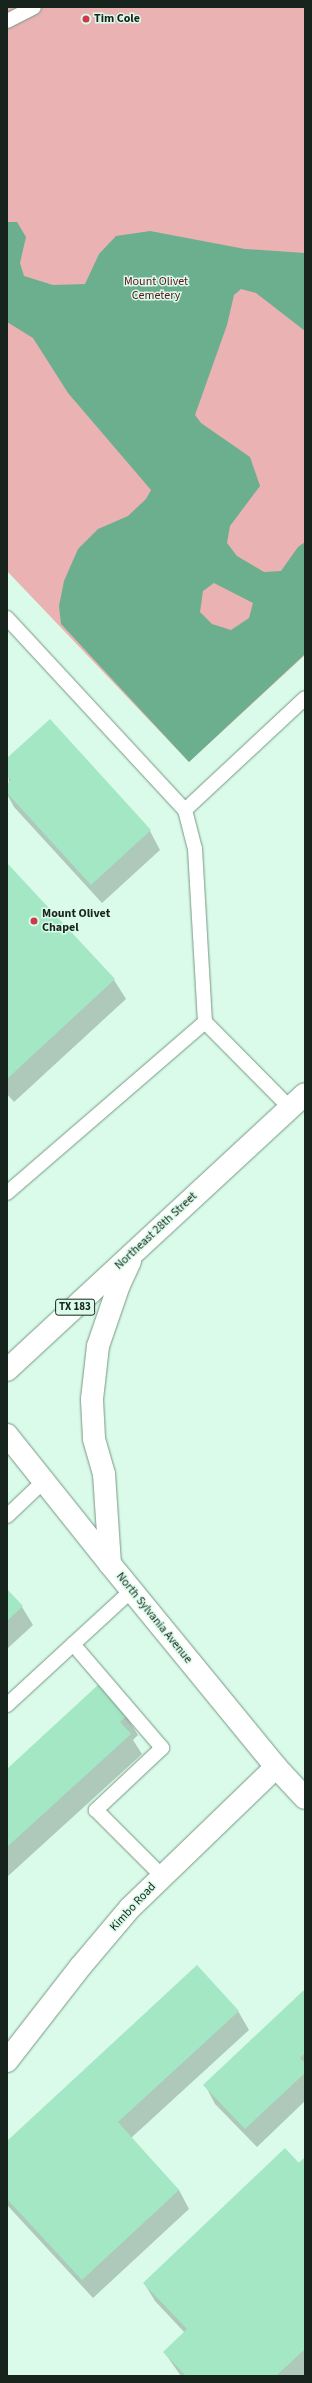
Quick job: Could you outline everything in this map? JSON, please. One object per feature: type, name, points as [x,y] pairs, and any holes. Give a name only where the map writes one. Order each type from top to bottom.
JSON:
[{"type":"main road","name":"Northeast 28th Street","points":[[7,1370],[297,1101]]},
{"type":"main road","points":[[110,1564],[104,1474],[94,1438],[92,1399],[98,1346],[119,1285],[136,1250]]},
{"type":"main road","name":"North Sylvania Avenue","points":[[7,1435],[276,1767],[305,1798]]},
{"type":"main road","name":"Kimbo Road","points":[[7,2061],[81,1966],[130,1908],[276,1767]]},
{"type":"lane","points":[[7,21],[34,7]]},
{"type":"lane","points":[[7,618],[185,810],[195,849],[205,1022],[297,1101]]},
{"type":"lane","points":[[185,810],[305,698]]},
{"type":"lane","points":[[7,1193],[205,1022]]},
{"type":"lane","points":[[7,1516],[44,1481]]},
{"type":"lane","points":[[7,1705],[132,1590]]},
{"type":"lane","points":[[73,1644],[162,1748],[96,1810],[162,1876]]},
{"type":"green space","name":"Mount Olivet Cemetery","points":[[7,7],[305,7],[305,655],[189,762],[7,571]]},
{"type":"shaded area","points":[[7,222],[17,222],[26,237],[20,263],[24,276],[53,285],[85,284],[99,254],[116,236],[150,231],[245,249],[305,253],[305,331],[256,293],[241,289],[234,295],[227,325],[195,415],[201,423],[250,457],[260,486],[230,526],[227,543],[237,556],[264,572],[281,571],[298,547],[305,542],[305,654],[189,762],[61,624],[59,606],[64,581],[78,549],[98,529],[128,516],[146,499],[151,490],[68,393],[33,338],[7,322]],"holes":[[[214,583],[253,603],[249,618],[231,630],[212,624],[200,612],[203,591]]]},
{"type":"building","points":[[50,719],[151,830],[91,885],[7,793],[7,784],[11,780],[7,776],[7,758]]},
{"type":"building","name":"Mount Olivet Chapel","points":[[7,863],[115,979],[7,1079]]},
{"type":"building","points":[[7,1589],[23,1606],[7,1621]]},
{"type":"building","points":[[99,1684],[127,1715],[120,1722],[131,1734],[7,1847],[7,1769]]},
{"type":"building","points":[[197,1965],[239,2011],[118,2122],[179,2190],[82,2280],[7,2199],[7,2141]]},
{"type":"building","points":[[305,1989],[305,2053],[300,2058],[305,2063],[305,2073],[245,2129],[203,2085]]},
{"type":"building","points":[[285,2148],[299,2163],[305,2157],[305,2349],[276,2376],[186,2376],[163,2352],[187,2329],[143,2283]]},
{"type":"place","name":"Tim Cole","points":[[86,19]]},
{"type":"place","name":"Mount Olivet Chapel","points":[[34,921]]}]
